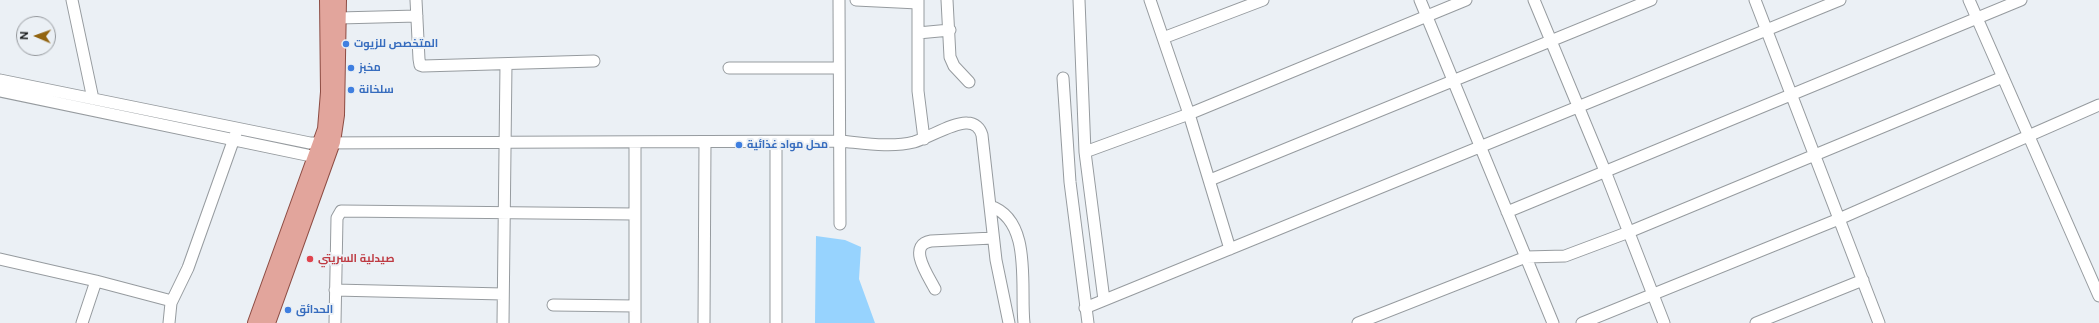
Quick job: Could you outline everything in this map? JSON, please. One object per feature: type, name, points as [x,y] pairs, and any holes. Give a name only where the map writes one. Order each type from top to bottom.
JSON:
[{"type":"main road","points":[[255,323],[316,157],[328,143],[326,123],[328,92],[327,0]]},
{"type":"main road","points":[[268,323],[337,115],[339,0]]},
{"type":"street","points":[[72,0],[93,99]]},
{"type":"street","points":[[416,0],[418,59],[420,65],[594,61]]},
{"type":"street","points":[[839,0],[840,224]]},
{"type":"street","points":[[856,0],[918,1],[918,91],[924,139]]},
{"type":"street","points":[[947,0],[952,62],[969,82]]},
{"type":"street","points":[[1079,0],[1085,152],[1104,300]]},
{"type":"street","points":[[1150,0],[1189,114],[1230,249]]},
{"type":"street","points":[[1163,38],[1263,0]]},
{"type":"street","points":[[1420,0],[1553,323]]},
{"type":"street","points":[[1085,152],[1189,114],[1466,0]]},
{"type":"street","points":[[1534,0],[1605,171],[1664,323]]},
{"type":"street","points":[[1210,180],[1651,0]]},
{"type":"street","points":[[1755,0],[1879,323]]},
{"type":"street","points":[[1085,308],[1840,0]]},
{"type":"street","points":[[1969,0],[2099,296]]},
{"type":"street","points":[[1507,212],[2022,0]]},
{"type":"street","points":[[339,18],[417,16]]},
{"type":"street","points":[[918,33],[950,30]]},
{"type":"street","points":[[503,323],[506,64]]},
{"type":"street","points":[[729,68],[839,68]]},
{"type":"street","points":[[1358,323],[1526,257],[1565,256],[1629,232],[2003,77]]},
{"type":"street","points":[[1063,78],[1070,182],[1088,323]]},
{"type":"street","points":[[0,80],[93,99],[235,134],[316,157]]},
{"type":"street","points":[[0,91],[235,134],[303,143],[505,144],[840,141],[900,144],[924,139],[962,123],[971,123],[978,128],[982,135],[998,276],[1009,323]]},
{"type":"street","points":[[1582,323],[1839,219],[2099,105]]},
{"type":"street","points":[[169,323],[171,303],[188,268],[235,134]]},
{"type":"street","points":[[635,142],[635,323]]},
{"type":"street","points":[[704,323],[705,142]]},
{"type":"street","points":[[776,142],[776,323]]},
{"type":"street","points":[[1070,182],[1088,175]]},
{"type":"street","points":[[990,206],[1006,215],[1016,230],[1022,262],[1024,323]]},
{"type":"street","points":[[335,323],[337,218],[341,211],[634,214]]},
{"type":"street","points":[[935,289],[919,256],[919,249],[924,243],[931,241],[993,238]]},
{"type":"street","points":[[0,259],[96,281],[168,300],[171,303]]},
{"type":"street","points":[[1756,323],[1863,280]]},
{"type":"street","points":[[82,323],[96,281]]},
{"type":"street","points":[[335,290],[503,294]]},
{"type":"street","points":[[553,305],[634,306]]},
{"type":"shaded area","points":[[816,236],[845,240],[861,247],[859,279],[875,323],[815,323]]},
{"type":"place","name":"المتخصص للزيوت","points":[[346,44]]},
{"type":"place","name":"مخبز","points":[[351,68]]},
{"type":"place","name":"سلخانة","points":[[351,90]]},
{"type":"place","name":"محل مواد غذائية","points":[[739,145]]},
{"type":"place","name":"صيدلية السريتي","points":[[310,259]]},
{"type":"place","name":"الحدائق","points":[[288,310]]}]
